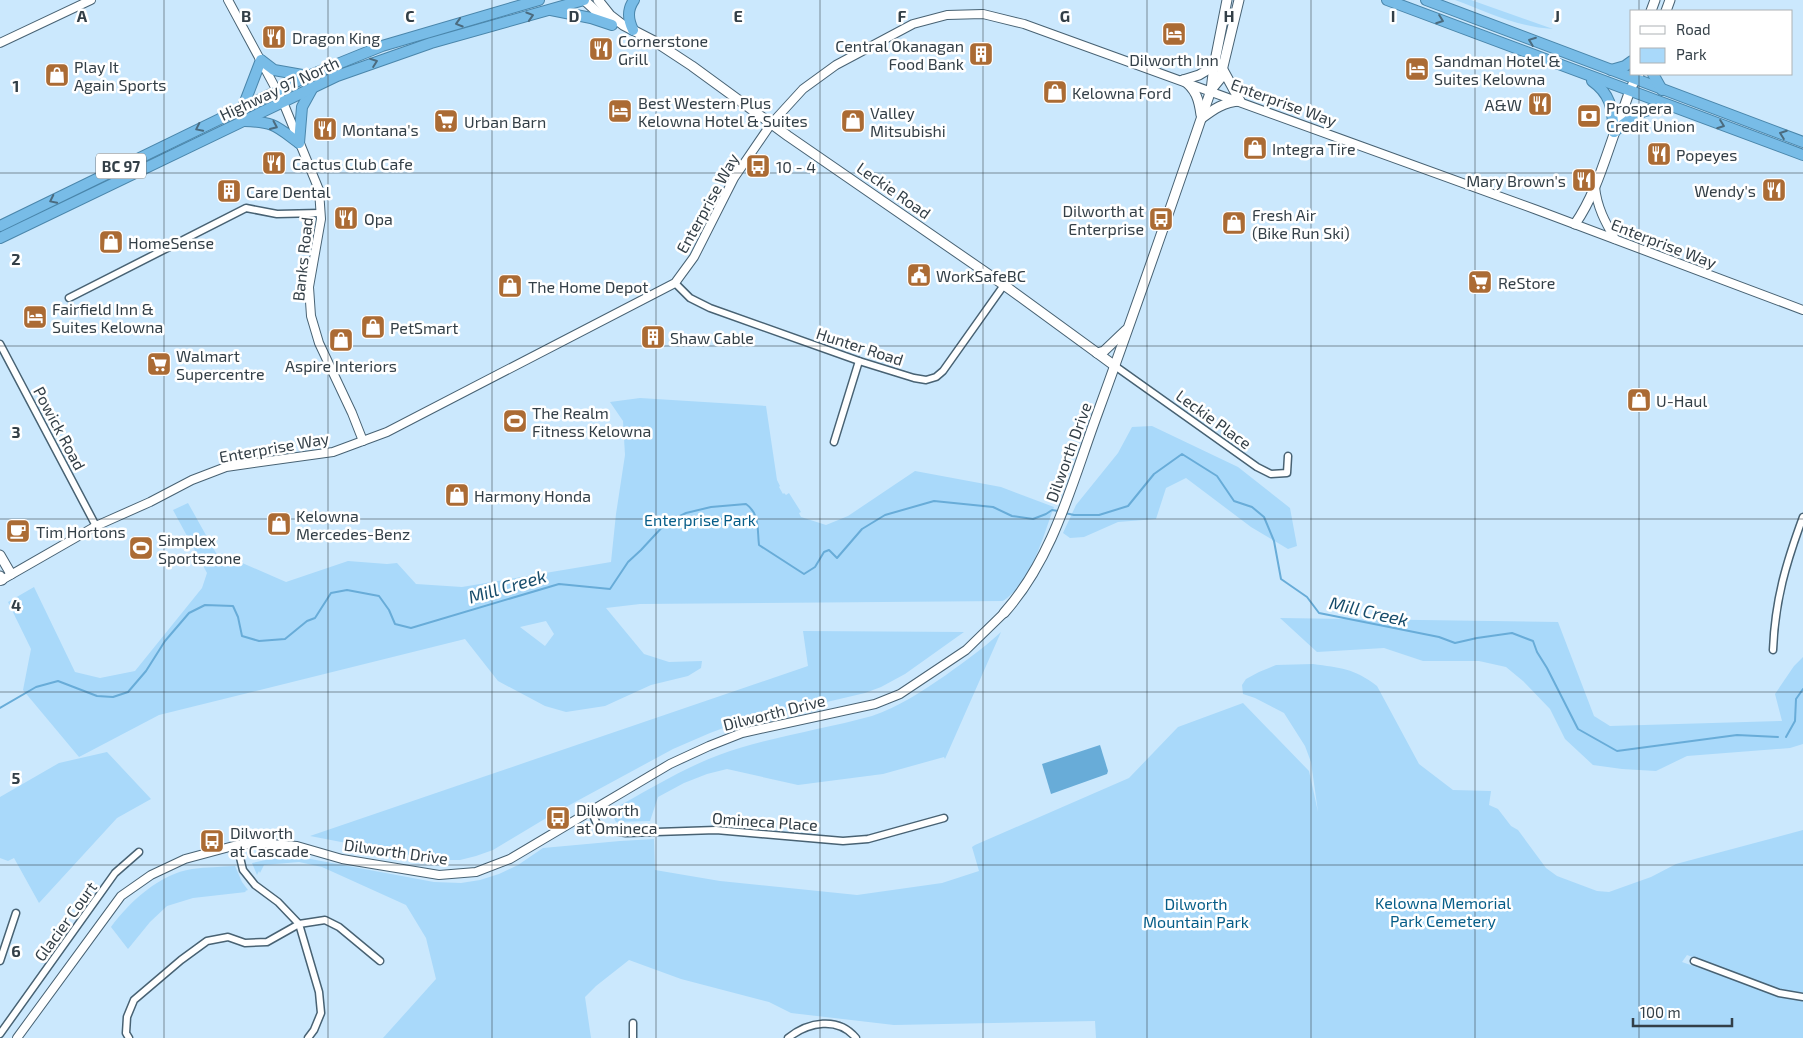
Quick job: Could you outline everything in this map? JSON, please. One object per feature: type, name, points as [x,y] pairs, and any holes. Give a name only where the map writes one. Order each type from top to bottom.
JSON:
[{"type":"highway","name":"Highway 97 North","points":[[0,226],[308,76],[382,46],[539,0]]},
{"type":"highway","name":"Highway 97 North","points":[[0,238],[337,76],[392,56],[584,0]]},
{"type":"highway","points":[[633,30],[628,20],[629,11],[634,0]]},
{"type":"highway","points":[[1426,0],[1611,70],[1630,75]]},
{"type":"highway","points":[[1395,1],[1576,71],[1803,155]]},
{"type":"highway","points":[[550,10],[591,18],[612,25]]},
{"type":"highway","points":[[243,107],[261,60],[274,70],[308,76]]},
{"type":"highway","points":[[1611,70],[1630,62]]},
{"type":"highway","points":[[1576,71],[1601,87],[1610,101],[1614,132]]},
{"type":"highway","points":[[1654,75],[1662,90]]},
{"type":"highway","points":[[1636,76],[1662,90],[1803,142]]},
{"type":"highway","points":[[299,143],[302,107],[313,88]]},
{"type":"highway","points":[[1614,132],[1639,112],[1656,108],[1676,108]]},
{"type":"highway","points":[[244,121],[264,122],[279,127],[299,143]]},
{"type":"main road","name":"Leckie Road","points":[[584,0],[612,25],[644,41],[654,41]]},
{"type":"main road","name":"Leckie Road","points":[[598,0],[610,15],[623,25],[654,41],[692,66],[771,124],[1004,285],[1115,366]]},
{"type":"main road","name":"Dilworth Drive","points":[[1004,613],[1017,599],[1048,548],[1115,366],[1211,90],[1220,79],[1218,67],[1228,0]]},
{"type":"main road","name":"Dilworth Drive","points":[[1218,67],[1239,0]]},
{"type":"main road","points":[[1218,67],[1240,101],[1220,105],[1202,118],[1198,97],[1193,88],[1183,80],[1218,67]]},
{"type":"main road","points":[[1575,224],[1584,211],[1595,187],[1636,76]]},
{"type":"main road","points":[[1098,353],[1104,351],[1127,330]]},
{"type":"main road","points":[[0,555],[12,574]]},
{"type":"street","name":"Banks Road","points":[[228,0],[283,102],[319,190],[320,214],[309,287],[311,316],[319,343],[363,440]]},
{"type":"street","points":[[0,43],[87,1]]},
{"type":"street","name":"Enterprise Way","points":[[1,579],[96,526],[150,502],[192,480],[226,467],[333,452],[387,432],[675,283],[694,257],[734,178],[771,124],[803,89],[836,66],[914,24],[948,15],[983,14],[1024,24],[1211,90],[1803,310]]},
{"type":"street","points":[[1595,187],[1596,201],[1600,212],[1615,239]]},
{"type":"street","points":[[69,298],[246,208],[277,214],[320,214]]},
{"type":"street","name":"Hunter Road","points":[[675,283],[690,298],[710,308],[859,361],[926,380],[936,377],[943,371],[1004,285]]},
{"type":"street","name":"Powick Road","points":[[0,344],[96,526]]},
{"type":"street","points":[[834,442],[859,361]]},
{"type":"street","name":"Leckie Place","points":[[1115,366],[1257,467],[1271,474],[1287,473],[1288,456]]},
{"type":"street","points":[[1773,650],[1779,590],[1803,517]]},
{"type":"street","name":"Dilworth Drive","points":[[17,1038],[121,896],[151,875],[185,859],[237,845],[258,843],[297,846],[342,859],[440,875],[476,872],[510,859],[670,764],[717,742],[742,733],[874,704],[900,694],[966,650],[1004,613]]},
{"type":"street","name":"Omineca Place","points":[[591,811],[597,824],[606,830],[626,833],[716,830],[843,841],[868,839],[944,818]]},
{"type":"street","points":[[237,845],[243,870],[255,885],[278,902],[299,924],[320,992],[321,1013],[314,1030],[308,1038]]},
{"type":"street","name":"Glacier Court","points":[[0,1034],[116,873],[139,852]]},
{"type":"street","points":[[0,961],[16,913]]},
{"type":"street","points":[[129,1038],[126,1033],[127,1017],[134,1000],[181,960],[207,941],[228,937],[245,943],[267,942],[299,924],[325,920],[339,926],[380,961]]},
{"type":"street","points":[[1694,961],[1778,993],[1803,997]]},
{"type":"street","points":[[633,1023],[633,1038]]},
{"type":"street","points":[[788,1038],[813,1024],[831,1024],[851,1033],[856,1038]]},
{"type":"green space","points":[[1455,0],[1471,0],[1553,29],[1515,22]]},
{"type":"green space","name":"Enterprise Park","points":[[640,398],[766,406],[779,487],[783,494],[789,493],[801,512],[799,513],[801,517],[826,525],[848,516],[915,471],[1001,487],[1054,507],[1029,571],[1013,593],[1003,601],[640,604],[606,608],[644,654],[669,662],[702,661],[701,668],[688,676],[651,685],[605,706],[566,712],[545,706],[498,681],[465,639],[159,715],[79,757],[23,690],[31,649],[8,602],[34,587],[75,672],[100,678],[135,671],[202,588],[207,573],[173,510],[188,503],[221,562],[233,559],[286,582],[348,561],[397,563],[416,584],[462,587],[611,562],[625,455],[623,421],[610,402]],"holes":[[[546,621],[554,634],[545,646],[520,627]]]},
{"type":"green space","points":[[1152,426],[1238,467],[1290,508],[1297,546],[1288,549],[1251,527],[1186,478],[1166,488],[1156,519],[1118,522],[1084,537],[1070,538],[1063,533],[1076,505],[1118,453],[1132,427]]},
{"type":"green space","points":[[1280,618],[1558,622],[1594,716],[1610,726],[1782,721],[1775,694],[1794,666],[1803,657],[1803,744],[1790,748],[1687,756],[1656,771],[1593,765],[1565,739],[1550,709],[1523,681],[1506,667],[1479,661],[1423,661],[1384,648],[1317,652]]},
{"type":"green space","points":[[803,631],[964,632],[905,674],[881,687],[865,693],[734,724],[710,733],[673,749],[553,814],[493,850],[476,856],[460,860],[435,860],[310,836],[808,666]]},
{"type":"green space","points":[[1001,632],[945,759],[944,757],[883,774],[798,785],[727,769],[684,783],[658,797],[650,821],[616,822],[610,811],[677,774],[719,755],[775,738],[872,716],[892,708],[946,675]]},
{"type":"green space","points":[[1313,664],[1354,672],[1377,686],[1419,764],[1453,790],[1491,791],[1489,805],[1498,809],[1511,826],[1518,830],[1546,868],[1557,876],[1597,891],[1609,892],[1651,877],[1676,864],[1803,830],[1803,994],[1776,989],[1687,955],[1682,962],[1789,999],[1803,1000],[1803,1038],[1096,1038],[1095,1021],[894,1025],[791,1013],[769,1002],[681,979],[629,960],[585,997],[591,1038],[383,1038],[436,979],[426,938],[406,905],[322,867],[299,862],[264,865],[257,875],[252,863],[289,855],[434,882],[461,883],[499,874],[518,865],[543,848],[654,839],[655,870],[720,881],[857,895],[942,883],[979,871],[972,847],[975,845],[1129,778],[1178,727],[1243,703],[1309,771],[1318,812],[1311,762],[1305,746],[1284,713],[1243,694],[1242,685],[1246,679],[1276,665]]},
{"type":"green space","points":[[107,752],[151,799],[117,818],[39,903],[14,858],[8,861],[0,858],[0,797],[59,763]]},
{"type":"green space","points":[[235,866],[248,890],[246,892],[193,898],[167,906],[150,922],[128,949],[111,927],[127,908],[147,890],[169,877],[192,869]]},
{"type":"shaded area","points":[[1100,745],[1108,771],[1107,774],[1051,794],[1042,764]]},
{"type":"waterway","name":"Mill Creek","points":[[1065,513],[1099,515],[1128,506],[1154,474],[1182,454],[1217,476],[1234,501],[1252,507],[1264,517],[1274,541],[1281,579],[1307,597],[1319,613],[1439,637],[1455,643],[1512,633],[1533,641],[1578,729],[1617,751],[1737,735],[1778,737]]},
{"type":"waterway","name":"Mill Creek","points":[[0,708],[36,687],[58,681],[97,696],[113,697],[128,692],[146,671],[165,641],[189,613],[205,605],[233,606],[238,617],[242,636],[259,641],[285,639],[307,621],[315,618],[331,593],[347,590],[379,596],[389,610],[395,624],[411,628],[559,584],[610,589],[628,562],[666,523],[686,513],[711,507],[746,504],[756,517],[759,545],[804,574],[815,567],[824,552],[829,550],[837,558],[862,529],[885,515],[934,501],[993,507],[1012,516],[1033,519],[1052,510],[1058,511]]},
{"type":"waterway","name":"Mill Creek","points":[[1786,737],[1795,721],[1796,699],[1803,689]]},
{"type":"place","name":"Dilworth Inn","points":[[1174,34]]},
{"type":"place","name":"Dragon King","points":[[274,37]]},
{"type":"place","name":"Cornerstone Grill","points":[[601,49]]},
{"type":"place","name":"Central Okanagan Food Bank","points":[[981,54]]},
{"type":"place","name":"Sandman Hotel & Suites Kelowna","points":[[1417,69]]},
{"type":"place","name":"Play It Again Sports","points":[[57,75]]},
{"type":"place","name":"Kelowna Ford","points":[[1055,92]]},
{"type":"place","name":"A&W","points":[[1540,104]]},
{"type":"place","name":"Best Western Plus Kelowna Hotel & Suites","points":[[620,111]]},
{"type":"place","name":"Prospera Credit Union","points":[[1589,116]]},
{"type":"place","name":"Urban Barn","points":[[446,121]]},
{"type":"place","name":"Valley Mitsubishi","points":[[853,121]]},
{"type":"place","name":"Montana's","points":[[325,129]]},
{"type":"place","name":"Integra Tire","points":[[1255,148]]},
{"type":"place","name":"Popeyes","points":[[1659,154]]},
{"type":"place","name":"Cactus Club Cafe","points":[[274,163]]},
{"type":"place","name":"10 - 4","points":[[758,166]]},
{"type":"place","name":"Mary Brown's","points":[[1584,180]]},
{"type":"place","name":"Wendy's","points":[[1774,190]]},
{"type":"place","name":"Care Dental","points":[[229,191]]},
{"type":"place","name":"Opa","points":[[346,218]]},
{"type":"place","name":"Dilworth at Enterprise","points":[[1161,219]]},
{"type":"place","name":"Fresh Air (Bike Run Ski)","points":[[1234,223]]},
{"type":"place","name":"HomeSense","points":[[111,242]]},
{"type":"place","name":"WorkSafeBC","points":[[919,275]]},
{"type":"place","name":"ReStore","points":[[1480,282]]},
{"type":"place","name":"The Home Depot","points":[[510,286]]},
{"type":"place","name":"Fairfield Inn & Suites Kelowna","points":[[35,317]]},
{"type":"place","name":"PetSmart","points":[[373,327]]},
{"type":"place","name":"Shaw Cable","points":[[653,337]]},
{"type":"place","name":"Aspire Interiors","points":[[341,340]]},
{"type":"place","name":"Walmart Supercentre","points":[[159,364]]},
{"type":"place","name":"U-Haul","points":[[1639,400]]},
{"type":"place","name":"The Realm Fitness Kelowna","points":[[515,421]]},
{"type":"place","name":"Harmony Honda","points":[[457,495]]},
{"type":"place","name":"Kelowna Mercedes-Benz","points":[[279,524]]},
{"type":"place","name":"Tim Hortons","points":[[18,531]]},
{"type":"place","name":"Simplex Sportszone","points":[[141,548]]},
{"type":"place","name":"Dilworth at Omineca","points":[[558,818]]},
{"type":"place","name":"Dilworth at Cascade","points":[[212,841]]},
{"type":"park label","name":"Kelowna Memorial Park Cemetery","points":[[1443,911]]},
{"type":"park label","name":"Dilworth Mountain Park","points":[[1196,912]]}]
